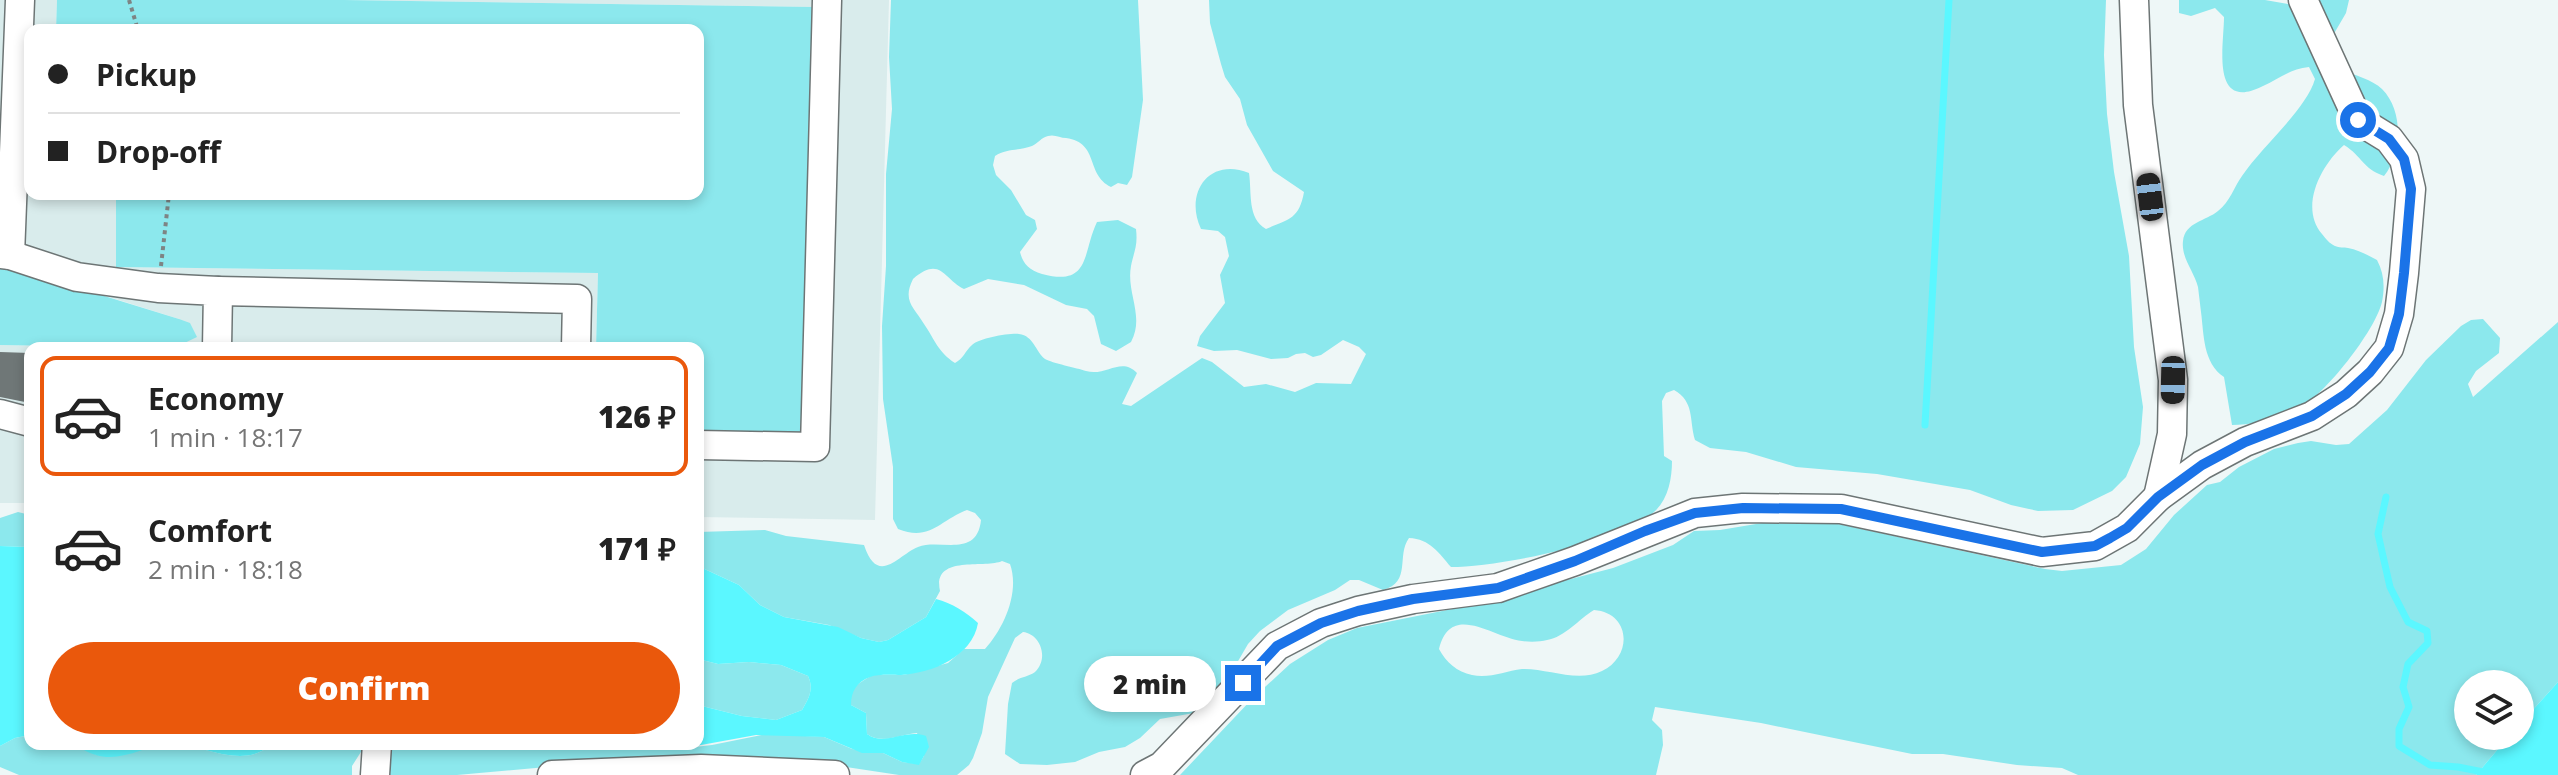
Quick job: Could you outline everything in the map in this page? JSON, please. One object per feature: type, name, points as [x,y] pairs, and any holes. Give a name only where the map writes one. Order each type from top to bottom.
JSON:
[{"type":"lane","points":[[20,0],[5,255],[77,277],[158,288],[577,299],[576,342]]},
{"type":"lane","points":[[704,445],[815,447],[827,0]]},
{"type":"lane","points":[[2134,0],[2138,105],[2173,380],[2172,434],[2158,497]]},
{"type":"lane","points":[[1145,775],[1162,766],[1277,646],[1321,623],[1358,611],[1413,599],[1498,588],[1695,513],[1743,508],[1841,509],[2042,552],[2095,546],[2127,528],[2158,497],[2202,465],[2245,442],[2312,416],[2346,394],[2370,372],[2389,348],[2399,314],[2411,189],[2404,159],[2389,139],[2358,120],[2303,0]]},
{"type":"lane","points":[[217,342],[218,291]]},
{"type":"lane","points":[[0,414],[24,420]]},
{"type":"lane","points":[[375,775],[377,750]]},
{"type":"lane","points":[[552,775],[701,769],[835,775]]},
{"type":"path","points":[[129,0],[136,24]]},
{"type":"path","points":[[158,288],[168,200]]},
{"type":"shaded area","points":[[0,0],[57,0],[56,24],[24,24],[24,200],[116,200],[116,267],[598,273],[596,342],[175,342],[179,319],[24,270],[7,266],[0,268]]},
{"type":"shaded area","points":[[57,0],[344,0],[815,7],[807,439],[704,437],[704,342],[596,342],[598,273],[116,267],[116,200],[704,200],[704,24],[56,24]]},
{"type":"shaded area","points":[[344,0],[889,0],[875,520],[704,517],[704,415],[815,7]]},
{"type":"shaded area","points":[[891,0],[1138,0],[1143,100],[1132,177],[1127,185],[1118,183],[1111,187],[1098,175],[1084,146],[1077,141],[1055,136],[1046,137],[1032,146],[1000,153],[995,156],[993,165],[996,175],[1011,190],[1026,215],[1035,220],[1037,229],[1020,252],[1027,266],[1037,272],[1058,277],[1077,271],[1086,256],[1097,222],[1118,220],[1136,229],[1130,276],[1136,323],[1131,342],[1116,351],[1101,344],[1094,316],[1087,309],[1066,305],[1024,285],[988,279],[964,289],[942,272],[930,269],[913,279],[909,293],[911,303],[937,345],[955,363],[976,342],[995,336],[1024,335],[1045,359],[1053,362],[1093,372],[1119,366],[1131,368],[1137,373],[1122,404],[1131,406],[1202,358],[1244,387],[1266,384],[1295,392],[1316,383],[1351,384],[1366,354],[1343,340],[1321,355],[1313,357],[1305,353],[1271,359],[1237,350],[1214,351],[1197,346],[1200,336],[1225,303],[1220,275],[1229,256],[1225,237],[1218,231],[1201,229],[1196,203],[1198,191],[1204,182],[1222,170],[1235,169],[1249,173],[1253,212],[1266,229],[1296,213],[1304,192],[1273,171],[1247,125],[1240,99],[1225,77],[1221,64],[1210,23],[1209,0],[2106,0],[2104,55],[2107,114],[2129,256],[2134,347],[2143,407],[2140,444],[2126,477],[2112,491],[2073,510],[2038,511],[1970,490],[1877,474],[1796,467],[1746,452],[1710,448],[1695,440],[1688,406],[1674,390],[1666,393],[1662,401],[1664,456],[1672,461],[1668,489],[1659,507],[1638,523],[1615,534],[1557,551],[1472,566],[1451,567],[1428,544],[1409,538],[1405,545],[1401,575],[1392,586],[1383,590],[1359,580],[1350,580],[1335,590],[1288,610],[1248,644],[1230,675],[1194,713],[1160,719],[1125,747],[1099,752],[1075,762],[1020,764],[1005,754],[1012,683],[1035,672],[1042,661],[1038,642],[1023,632],[1015,638],[988,697],[982,733],[973,758],[957,775],[899,775],[813,762],[602,762],[457,775],[383,775],[384,750],[704,750],[704,746],[767,734],[824,737],[852,749],[883,753],[902,762],[919,764],[924,756],[917,733],[885,739],[867,734],[866,713],[851,705],[855,686],[872,675],[904,675],[948,663],[964,649],[985,649],[1008,609],[1013,586],[1010,564],[1002,561],[952,567],[940,579],[940,591],[926,617],[888,640],[879,642],[829,625],[784,617],[760,605],[739,585],[704,569],[704,532],[765,530],[786,536],[864,545],[876,564],[882,566],[918,547],[965,543],[978,532],[981,520],[967,510],[918,533],[898,529],[893,519],[893,467],[883,399],[882,326],[886,266],[886,174],[892,109],[889,57]]},
{"type":"shaded area","points":[[2179,0],[2265,0],[2293,5],[2309,0],[2349,0],[2346,13],[2332,37],[2342,70],[2369,80],[2382,89],[2397,120],[2397,145],[2384,176],[2371,170],[2344,145],[2321,175],[2313,199],[2315,223],[2331,244],[2377,260],[2384,286],[2377,314],[2370,329],[2335,377],[2309,402],[2283,416],[2257,423],[2232,425],[2224,377],[2208,356],[2198,287],[2184,253],[2183,241],[2192,226],[2226,203],[2251,164],[2303,103],[2315,79],[2309,67],[2302,68],[2246,92],[2235,91],[2227,83],[2224,72],[2224,17],[2215,8],[2191,16],[2179,13]]},
{"type":"shaded area","points":[[7,266],[190,323],[197,337],[187,342],[24,342],[24,345],[0,345],[0,268]]},
{"type":"shaded area","points":[[2483,319],[2500,338],[2499,353],[2476,371],[2468,384],[2473,397],[2558,322],[2558,682],[2534,709],[2534,670],[2454,670],[2454,750],[2497,750],[2476,775],[2078,775],[2062,768],[1943,754],[1912,754],[1761,723],[1655,707],[1652,720],[1662,730],[1663,745],[1656,775],[1180,775],[1290,664],[1328,640],[1357,628],[1467,606],[1613,568],[1673,545],[1694,531],[1762,523],[1838,524],[2045,569],[2062,571],[2121,565],[2146,549],[2174,515],[2207,485],[2220,482],[2239,467],[2274,449],[2298,443],[2349,444],[2387,410],[2426,360],[2471,320]],"holes":[[[1594,610],[1615,619],[1624,636],[1619,656],[1602,671],[1582,676],[1532,669],[1472,675],[1452,666],[1439,649],[1445,635],[1453,627],[1463,625],[1511,639],[1538,641],[1560,635]]]},
{"type":"shaded area","points":[[0,345],[24,345],[24,503],[0,503]]},
{"type":"shaded area","points":[[18,512],[24,514],[24,547],[0,546],[0,518]]},
{"type":"shaded area","points":[[0,546],[24,547],[24,736],[0,746]]},
{"type":"shaded area","points":[[704,569],[739,585],[760,605],[784,617],[838,627],[861,638],[879,642],[888,640],[926,617],[936,599],[958,608],[978,623],[968,645],[949,661],[913,674],[870,677],[858,684],[852,695],[851,705],[866,713],[867,734],[881,739],[910,734],[926,736],[929,747],[919,765],[902,762],[883,753],[862,753],[824,737],[756,735],[704,744],[704,706],[776,720],[802,710],[810,693],[808,676],[781,665],[749,662],[718,664],[704,660]]},
{"type":"shaded area","points":[[704,660],[718,664],[749,662],[781,665],[808,676],[810,693],[802,710],[776,720],[704,706]]},
{"type":"shaded area","points":[[2558,682],[2558,775],[2476,775],[2497,750],[2534,750],[2534,709]]},
{"type":"shaded area","points":[[24,736],[24,750],[87,750],[103,756],[139,750],[206,750],[236,756],[263,750],[362,750],[352,766],[352,775],[19,775],[0,767],[0,746]]},
{"type":"shaded area","points":[[84,750],[142,750],[115,757]]},
{"type":"shaded area","points":[[205,750],[263,750],[248,755]]},
{"type":"building","points":[[0,352],[24,353],[24,402],[0,397]]},
{"type":"waterway","points":[[1925,425],[1949,0]]},
{"type":"waterway","points":[[2386,497],[2378,534],[2390,587],[2408,622],[2427,631],[2428,643],[2408,664],[2403,687],[2409,707],[2399,729],[2399,746],[2430,765],[2498,775]]},
{"type":"route","points":[[1243,683],[1277,646],[1321,623],[1413,599],[1498,588],[1695,513],[1743,508],[1841,509],[2042,552],[2095,546],[2127,528],[2158,497],[2202,465],[2245,442],[2312,416],[2346,394],[2370,372],[2389,348],[2399,314],[2411,189],[2404,159],[2389,139],[2358,120]]}]
